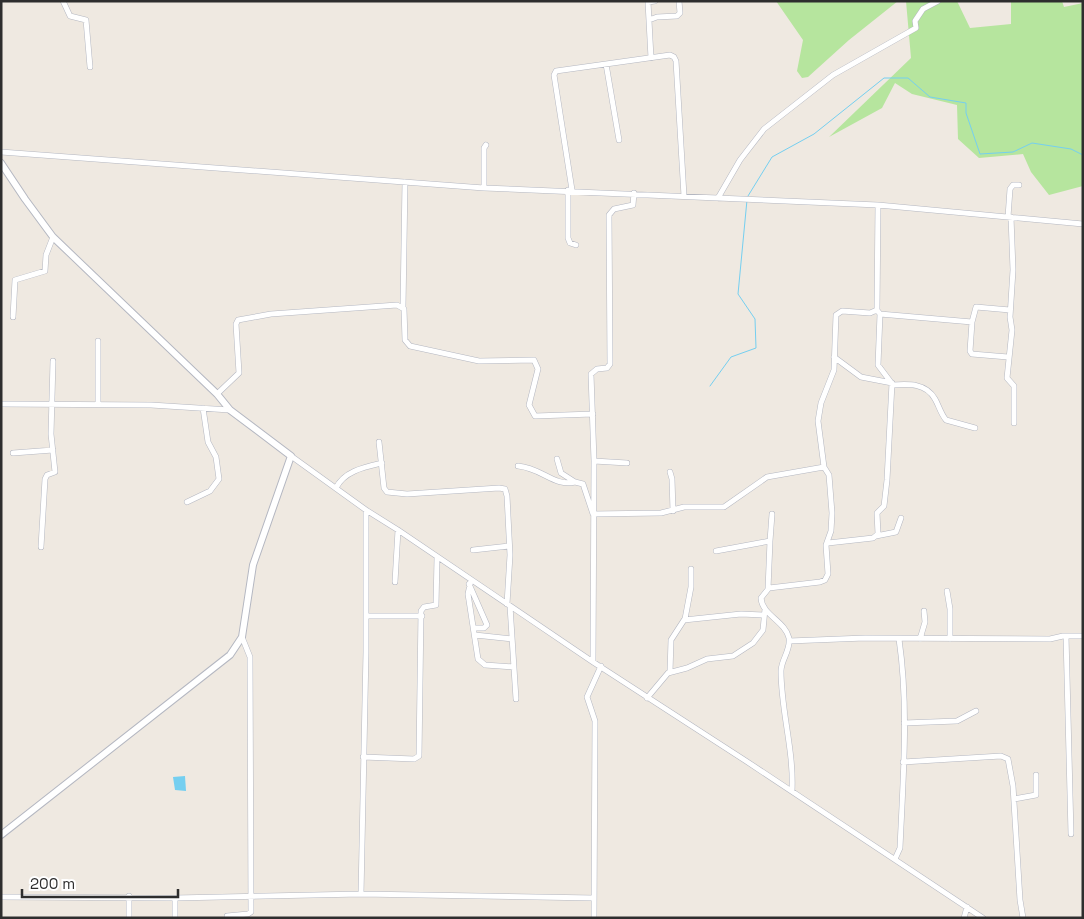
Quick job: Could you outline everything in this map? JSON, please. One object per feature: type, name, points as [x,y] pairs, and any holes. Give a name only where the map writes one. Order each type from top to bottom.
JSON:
[{"type":"street","points":[[63,1],[70,16],[86,20],[90,67]]},
{"type":"street","points":[[652,58],[648,2],[655,1]]},
{"type":"street","points":[[649,20],[657,17],[677,16],[680,13],[679,1]]},
{"type":"street","points":[[718,198],[740,160],[764,129],[833,75],[916,28],[915,21],[920,12],[938,1]]},
{"type":"street","points":[[576,245],[569,242],[568,238],[570,190],[559,114],[555,73],[558,69],[670,55],[676,61],[684,196]]},
{"type":"street","points":[[606,64],[619,140]]},
{"type":"street","points":[[484,188],[484,148],[486,144]]},
{"type":"street","points":[[1,152],[484,188],[570,190],[740,200],[750,198],[878,205],[1083,224]]},
{"type":"street","points":[[1,163],[24,199],[53,237],[217,394],[230,410],[366,510],[398,530],[470,582],[792,791],[983,918]]},
{"type":"street","points":[[405,182],[403,307],[405,340],[410,346],[479,361],[534,360],[538,369],[529,401],[532,413],[540,417],[593,414]]},
{"type":"street","points":[[1014,423],[1014,386],[1007,380],[1012,330],[1010,310],[1013,270],[1010,189],[1013,185],[1019,184]]},
{"type":"street","points":[[593,662],[594,461],[591,374],[597,369],[607,368],[610,364],[609,215],[614,209],[633,204],[634,193]]},
{"type":"street","points":[[876,536],[878,532],[877,513],[884,506],[887,480],[892,384],[878,365],[878,205]]},
{"type":"street","points":[[13,317],[15,280],[46,271],[46,256],[53,237]]},
{"type":"street","points":[[217,394],[239,373],[236,324],[238,320],[343,308],[397,305],[403,307]]},
{"type":"street","points":[[1008,357],[971,354],[972,322],[974,309],[978,306],[1010,310]]},
{"type":"street","points":[[768,589],[825,580],[829,569],[826,555],[832,513],[829,476],[824,467],[818,421],[821,403],[833,376],[835,319],[838,312],[879,312],[972,322]]},
{"type":"street","points":[[98,341],[98,404]]},
{"type":"street","points":[[834,356],[861,377],[892,384],[910,384],[926,389],[935,398],[946,420],[975,428]]},
{"type":"street","points":[[41,547],[45,479],[47,475],[55,472],[51,406],[53,361]]},
{"type":"street","points":[[1,404],[51,406],[98,404],[230,410]]},
{"type":"street","points":[[187,502],[210,491],[219,478],[216,457],[208,442],[203,408]]},
{"type":"street","points":[[379,442],[384,488],[389,493],[505,489],[507,496],[509,546],[508,605],[516,699]]},
{"type":"street","points":[[14,453],[53,450]]},
{"type":"street","points":[[1,835],[221,665],[230,655],[242,637],[253,565],[291,456]]},
{"type":"street","points":[[557,459],[561,473],[575,482]]},
{"type":"street","points":[[594,461],[627,464]]},
{"type":"street","points":[[336,488],[342,479],[353,472],[382,463]]},
{"type":"street","points":[[518,466],[538,470],[559,483],[575,482],[583,484],[593,514]]},
{"type":"street","points":[[593,514],[661,513],[684,507],[724,507],[767,477],[824,467]]},
{"type":"street","points":[[670,472],[672,479],[672,510]]},
{"type":"street","points":[[361,894],[366,510]]},
{"type":"street","points":[[648,698],[663,677],[670,672],[691,667],[703,661],[738,654],[761,635],[764,625],[762,598],[768,589],[772,514]]},
{"type":"street","points":[[828,543],[894,533],[901,518]]},
{"type":"street","points":[[395,582],[398,530]]},
{"type":"street","points":[[716,551],[770,541]]},
{"type":"street","points":[[473,550],[509,546]]},
{"type":"street","points":[[363,757],[414,758],[419,756],[422,608],[436,605],[438,558]]},
{"type":"street","points":[[670,672],[671,640],[685,619],[691,590],[691,569]]},
{"type":"street","points":[[470,582],[468,594],[478,659],[482,664],[514,667]]},
{"type":"street","points":[[470,582],[487,626],[484,628],[474,628]]},
{"type":"street","points":[[947,591],[950,608],[950,639]]},
{"type":"street","points":[[764,609],[783,626],[789,640],[781,673],[793,763],[792,791]]},
{"type":"street","points":[[920,639],[925,622],[924,612]]},
{"type":"street","points":[[685,619],[741,614],[763,615]]},
{"type":"street","points":[[366,616],[422,616]]},
{"type":"street","points":[[475,635],[512,639]]},
{"type":"street","points":[[789,640],[1050,639],[1066,636],[1083,636]]},
{"type":"street","points":[[1066,636],[1071,834]]},
{"type":"street","points":[[227,916],[251,913],[250,657],[242,637]]},
{"type":"street","points":[[895,859],[900,848],[904,723],[904,682],[899,639]]},
{"type":"street","points":[[594,918],[594,721],[587,696],[600,666]]},
{"type":"street","points":[[904,723],[957,721],[976,711]]},
{"type":"street","points":[[903,762],[1006,757],[1009,761],[1014,799],[1020,900],[1023,918]]},
{"type":"street","points":[[1014,799],[1036,795],[1036,775]]},
{"type":"street","points":[[1,897],[129,896],[175,898],[361,894],[594,898]]},
{"type":"street","points":[[129,896],[129,918]]},
{"type":"street","points":[[175,898],[175,918]]},
{"type":"street","points":[[964,918],[967,907]]},
{"type":"green space","points":[[776,1],[898,1],[849,40],[808,77],[802,78],[797,71],[803,40]]},
{"type":"green space","points":[[906,1],[957,1],[970,28],[1011,24],[1011,1],[1062,1],[1064,7],[1083,3],[1083,186],[1049,195],[1031,172],[1023,154],[979,158],[958,139],[957,105],[912,94],[895,83],[882,108],[829,137],[911,58]]},
{"type":"water","points":[[185,776],[186,791],[175,790],[173,777]]},
{"type":"waterway","points":[[748,196],[772,157],[814,134],[884,78],[908,78],[930,97],[966,103],[966,113],[980,154],[1013,152],[1032,143],[1071,149],[1083,155]]},
{"type":"waterway","points":[[710,386],[731,357],[756,348],[755,319],[738,294],[747,200]]}]
